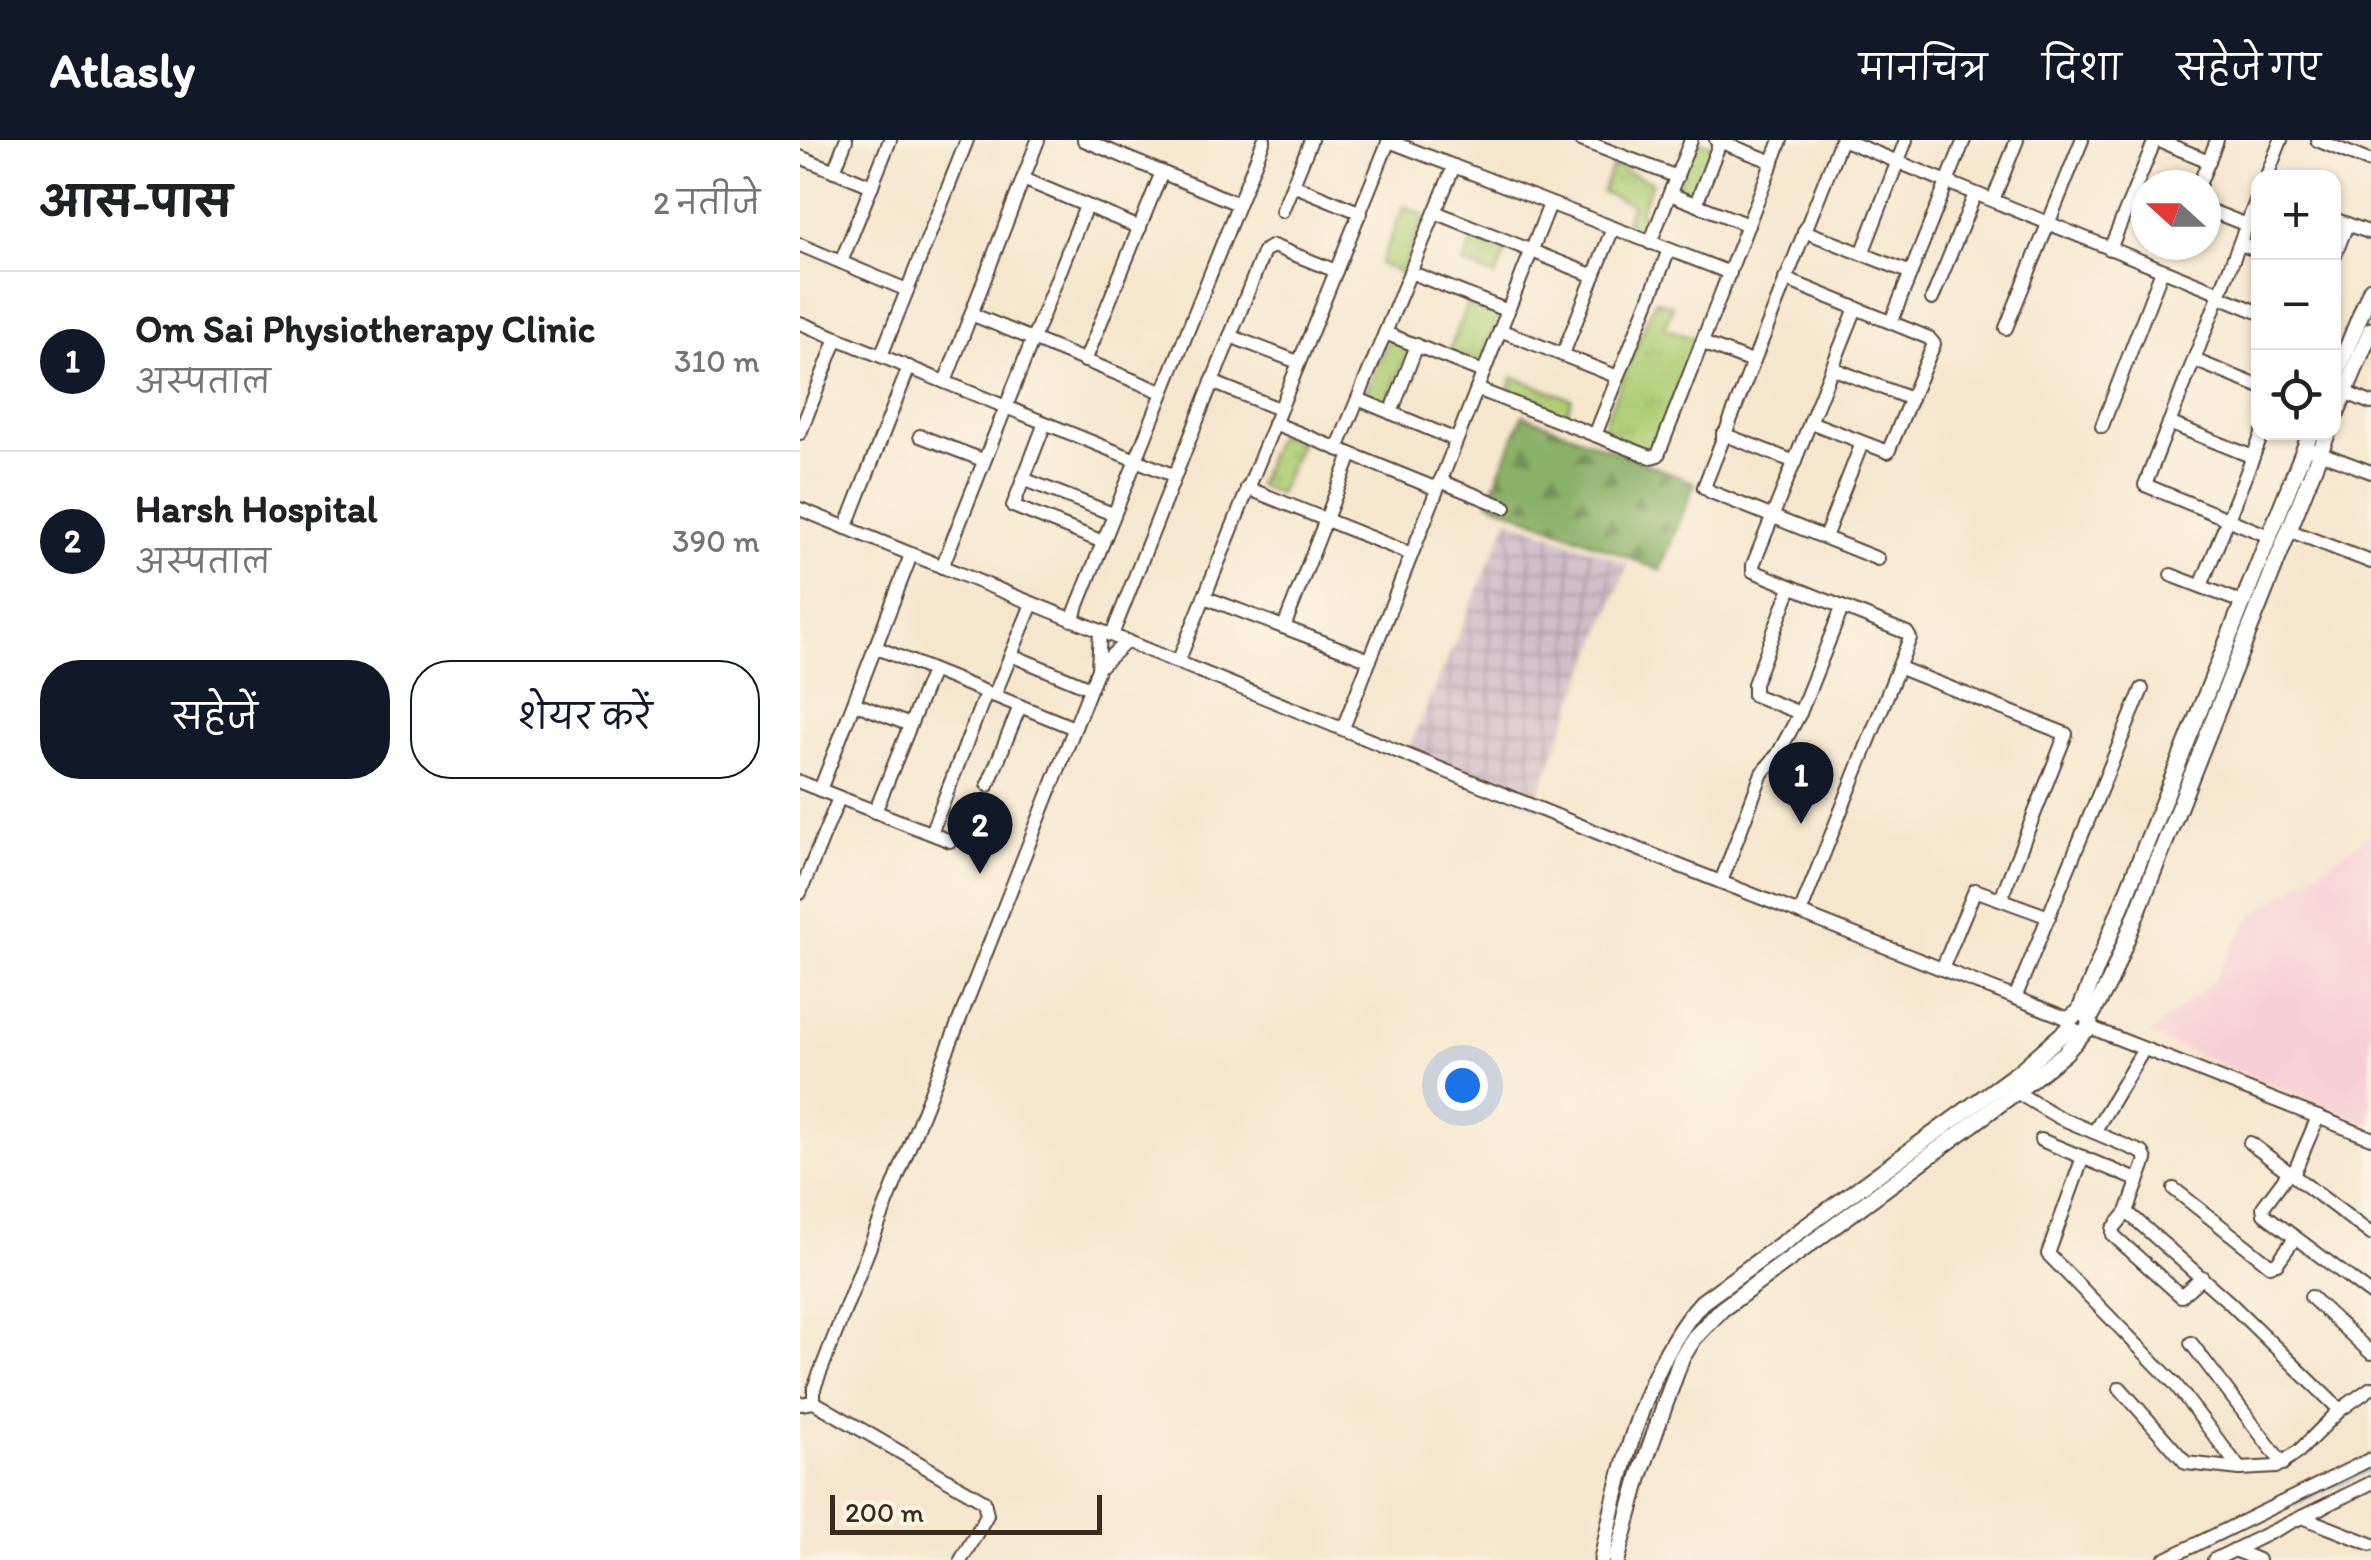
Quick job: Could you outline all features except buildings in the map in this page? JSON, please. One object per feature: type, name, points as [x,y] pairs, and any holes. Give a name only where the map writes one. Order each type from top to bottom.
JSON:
[{"type":"main road","points":[[2341,376],[2371,290]]},
{"type":"main road","points":[[2341,383],[2366,358],[2371,330]]},
{"type":"main road","points":[[1602,1560],[1610,1516],[1640,1414],[1685,1321],[1702,1302],[2020,1072],[2080,1023],[2110,980],[2288,530],[2312,444]]},
{"type":"main road","points":[[1617,1560],[1634,1494],[1670,1388],[1694,1338],[1722,1309],[2065,1053],[2270,538],[2312,444]]},
{"type":"street","points":[[834,171],[846,140]]},
{"type":"street","points":[[841,262],[890,140]]},
{"type":"street","points":[[880,356],[967,140]]},
{"type":"street","points":[[945,382],[1038,140]]},
{"type":"street","points":[[1084,140],[1119,147],[1162,172],[1238,204]]},
{"type":"street","points":[[1072,620],[1264,140]]},
{"type":"street","points":[[1282,211],[1310,140]]},
{"type":"street","points":[[1178,662],[1389,140],[1730,273]]},
{"type":"street","points":[[1581,140],[1676,177]]},
{"type":"street","points":[[1650,243],[1691,140]]},
{"type":"street","points":[[1477,389],[1651,457],[1658,455],[1781,140]]},
{"type":"street","points":[[1878,558],[1704,486],[1843,140],[2251,309]]},
{"type":"street","points":[[1862,254],[1906,140]]},
{"type":"street","points":[[1891,322],[1964,140]]},
{"type":"street","points":[[1992,200],[2017,140]]},
{"type":"street","points":[[2006,328],[2082,140]]},
{"type":"street","points":[[2146,170],[2156,140],[2209,161]]},
{"type":"street","points":[[2205,170],[2218,140]]},
{"type":"street","points":[[2269,170],[2281,140]]},
{"type":"street","points":[[2317,140],[2371,162]]},
{"type":"street","points":[[1696,204],[1718,141],[1773,162]]},
{"type":"street","points":[[800,158],[872,186]]},
{"type":"street","points":[[1337,449],[1454,166]]},
{"type":"street","points":[[1085,361],[1162,172]]},
{"type":"street","points":[[1023,179],[1140,228]]},
{"type":"street","points":[[1293,185],[1361,213]]},
{"type":"street","points":[[1670,194],[1748,225]]},
{"type":"street","points":[[1932,300],[1975,194]]},
{"type":"street","points":[[1343,728],[1550,204]]},
{"type":"street","points":[[942,568],[1086,206]]},
{"type":"street","points":[[2110,249],[2131,206]]},
{"type":"street","points":[[1435,212],[1594,276]]},
{"type":"street","points":[[2251,214],[2145,485],[2270,538]]},
{"type":"street","points":[[2221,215],[2247,225]]},
{"type":"street","points":[[2341,222],[2371,233]]},
{"type":"street","points":[[1562,354],[1613,228]]},
{"type":"street","points":[[1804,231],[1911,273]]},
{"type":"street","points":[[2240,244],[2251,248]]},
{"type":"street","points":[[800,245],[907,290]]},
{"type":"street","points":[[961,1560],[987,1515],[984,1502],[807,1403],[1098,669],[1106,633],[1175,476],[1268,246],[1336,272]]},
{"type":"street","points":[[1594,434],[1669,250]]},
{"type":"street","points":[[2102,426],[2162,270]]},
{"type":"street","points":[[1410,272],[1508,311]]},
{"type":"street","points":[[1785,279],[1932,340],[1891,450],[1886,452],[1810,422]]},
{"type":"street","points":[[1800,913],[1909,644],[1907,633],[1753,571],[1856,308]]},
{"type":"street","points":[[971,314],[1162,392]]},
{"type":"street","points":[[800,324],[1175,476]]},
{"type":"street","points":[[1500,330],[1618,376]]},
{"type":"street","points":[[1385,332],[1483,372]]},
{"type":"street","points":[[1230,336],[1298,362]]},
{"type":"street","points":[[800,432],[803,414],[837,338]]},
{"type":"street","points":[[1703,343],[1752,362]]},
{"type":"street","points":[[1391,412],[1417,345]]},
{"type":"street","points":[[2194,360],[2251,383]]},
{"type":"street","points":[[846,528],[909,367]]},
{"type":"street","points":[[1832,368],[1911,399]]},
{"type":"street","points":[[1212,382],[1280,409]]},
{"type":"street","points":[[2341,389],[2371,403]]},
{"type":"street","points":[[1358,398],[1456,440]]},
{"type":"street","points":[[1045,422],[1014,507],[1103,542]]},
{"type":"street","points":[[1274,423],[1351,455],[1505,507]]},
{"type":"street","points":[[2169,423],[2253,457]]},
{"type":"street","points":[[1723,434],[1795,462]]},
{"type":"street","points":[[920,436],[984,460]]},
{"type":"street","points":[[2201,586],[2260,440]]},
{"type":"street","points":[[1825,537],[1862,443]]},
{"type":"street","points":[[2312,444],[2371,472]]},
{"type":"street","points":[[1284,627],[1351,455]]},
{"type":"street","points":[[1023,479],[1114,514]]},
{"type":"street","points":[[1248,488],[1412,554]]},
{"type":"street","points":[[800,509],[1722,882],[2371,1138]]},
{"type":"street","points":[[2288,530],[2371,562]]},
{"type":"street","points":[[820,790],[910,554]]},
{"type":"street","points":[[2171,575],[2244,603]]},
{"type":"street","points":[[1791,587],[1752,691],[1754,696],[1800,713]]},
{"type":"street","points":[[1204,597],[1370,660]]},
{"type":"street","points":[[931,834],[1032,604]]},
{"type":"street","points":[[1722,882],[1762,773],[1778,754],[1800,713],[1842,608]]},
{"type":"street","points":[[1098,669],[1127,642]]},
{"type":"street","points":[[875,647],[1074,728]]},
{"type":"street","points":[[1011,656],[1090,688]]},
{"type":"street","points":[[1900,668],[2066,734],[2001,898]]},
{"type":"street","points":[[875,812],[932,670]]},
{"type":"street","points":[[2015,998],[2142,688]]},
{"type":"street","points":[[854,702],[910,725]]},
{"type":"street","points":[[988,786],[1020,706]]},
{"type":"street","points":[[801,785],[950,841]]},
{"type":"street","points":[[800,893],[840,798]]},
{"type":"street","points":[[1942,969],[1976,890],[2048,917]]},
{"type":"street","points":[[2094,1132],[2144,1049]]},
{"type":"street","points":[[2016,1092],[2146,1156],[2128,1212],[2113,1228],[2113,1235],[2178,1295],[2202,1277]]},
{"type":"street","points":[[2318,1117],[2291,1174],[2262,1210],[2371,1294]]},
{"type":"street","points":[[2041,1140],[2138,1180]]},
{"type":"street","points":[[2250,1143],[2371,1234]]},
{"type":"street","points":[[2083,1157],[2048,1254],[2175,1384],[2240,1470]]},
{"type":"street","points":[[2174,1189],[2270,1265],[2277,1263],[2296,1238]]},
{"type":"street","points":[[2128,1212],[2202,1277],[2340,1410]]},
{"type":"street","points":[[2311,1297],[2371,1353]]},
{"type":"street","points":[[2191,1343],[2283,1464]]},
{"type":"street","points":[[2120,1388],[2186,1464],[2240,1470],[2283,1464],[2340,1410],[2371,1388]]},
{"type":"street","points":[[2164,1560],[2371,1460]]},
{"type":"street","points":[[2214,1560],[2371,1483]]},
{"type":"street","points":[[2302,1516],[2371,1544]]},
{"type":"street","points":[[2234,1550],[2258,1560]]},
{"type":"shaded area","points":[[1509,518],[1628,564],[1534,805],[1408,750]]},
{"type":"shaded area","points":[[2371,834],[2371,1124],[2149,1035],[2212,982],[2251,917]]},
{"type":"green space","points":[[1696,140],[1714,146],[1691,204],[1673,197]]},
{"type":"green space","points":[[1613,166],[1652,182],[1639,213],[1652,219],[1644,241],[1622,233],[1632,204],[1602,192]]},
{"type":"green space","points":[[1404,207],[1425,215],[1401,273],[1380,264]]},
{"type":"green space","points":[[1475,236],[1507,249],[1496,277],[1463,264]]},
{"type":"green space","points":[[1655,300],[1673,306],[1665,328],[1697,340],[1652,452],[1600,433]]},
{"type":"green space","points":[[1467,304],[1499,316],[1480,364],[1449,352]]},
{"type":"green space","points":[[1389,339],[1410,347],[1385,405],[1364,396]]},
{"type":"green space","points":[[1513,377],[1572,399],[1565,417],[1507,395]]},
{"type":"green space","points":[[1523,415],[1695,483],[1660,570],[1488,501]]},
{"type":"green space","points":[[1277,434],[1300,444],[1278,494],[1257,485]]},
{"type":"waterway","points":[[2294,1504],[2371,1468]]},
{"type":"place","name":"Om Sai Physiotherapy Clinic","points":[[1801,824]]},
{"type":"place","name":"Harsh Hospital","points":[[980,874]]}]
